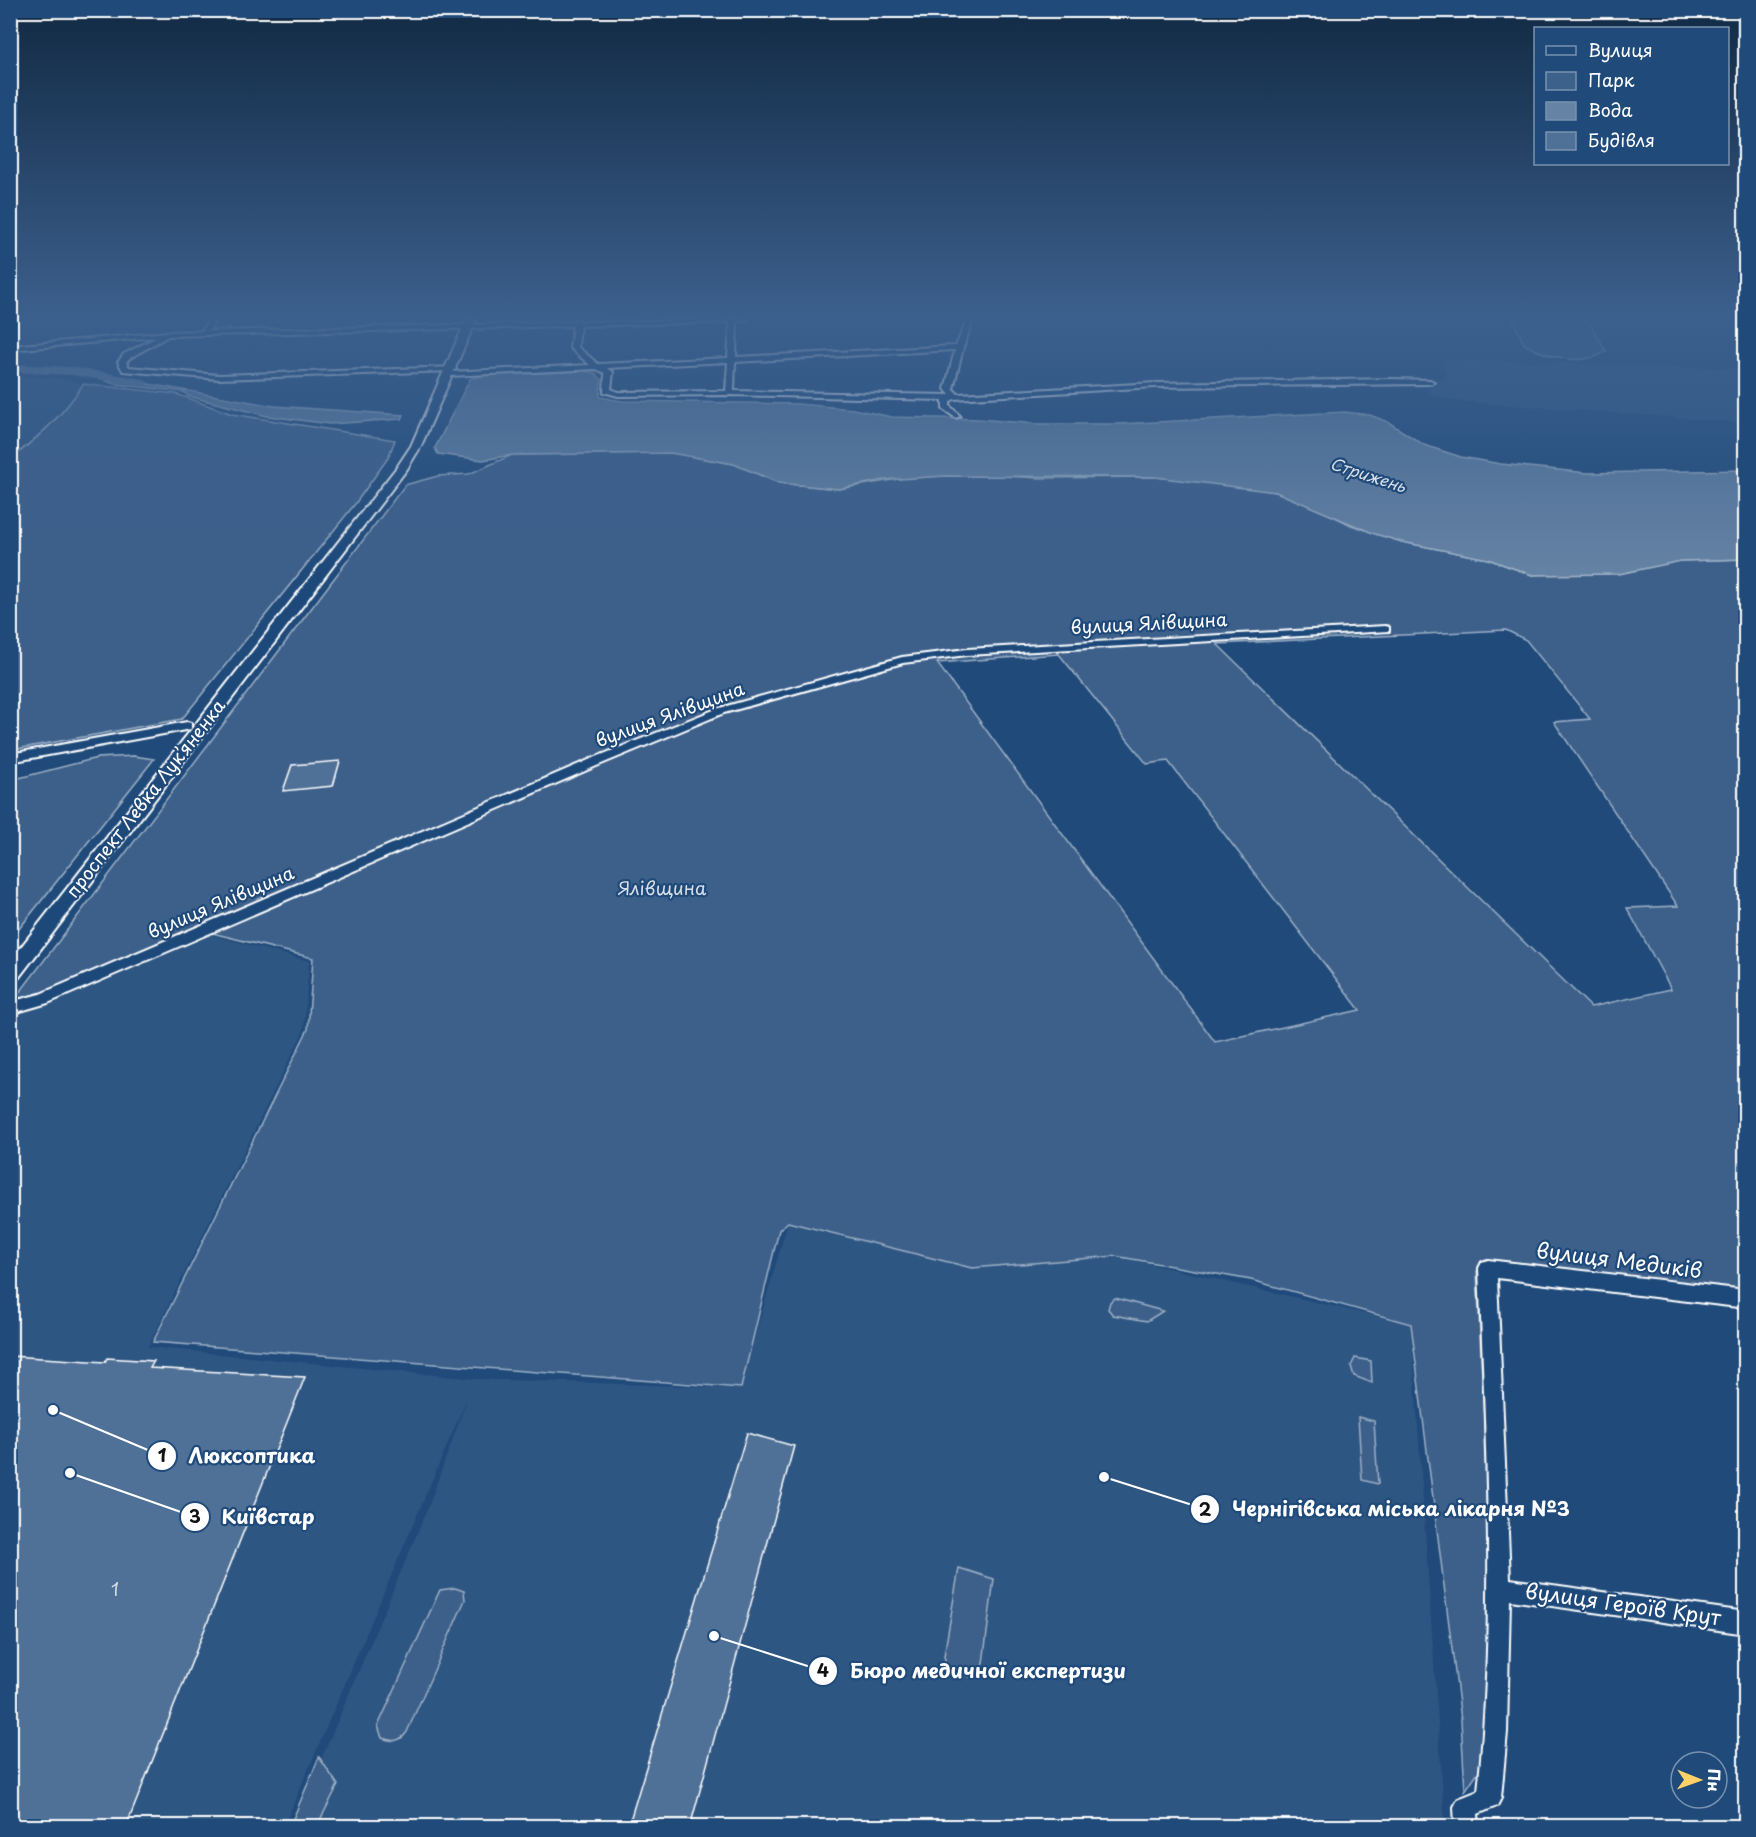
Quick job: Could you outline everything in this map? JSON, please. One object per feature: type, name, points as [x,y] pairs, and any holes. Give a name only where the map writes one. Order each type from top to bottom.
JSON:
[{"type":"main road","name":"проспект Левка Лукʼяненка","points":[[10,975],[401,469],[416,446],[435,406]]},
{"type":"street","points":[[946,406],[956,416]]},
{"type":"street","name":"вулиця Ялівщина","points":[[10,1008],[43,999],[595,762],[720,711],[902,660],[967,652],[1385,629]]},
{"type":"street","points":[[10,758],[187,726]]},
{"type":"street","name":"вулиця Медиків","points":[[1501,1588],[1488,1268],[1746,1299]]},
{"type":"street","points":[[1467,1827],[1466,1807],[1489,1798],[1493,1762],[1501,1588]]},
{"type":"street","name":"вулиця Героїв Крут","points":[[1501,1588],[1746,1623]]},
{"type":"shaded area","points":[[11,406],[70,406],[51,426],[11,459]]},
{"type":"shaded area","points":[[1517,406],[1745,406],[1745,423]]},
{"type":"shaded area","points":[[208,934],[309,961],[304,1030],[148,1347],[476,1379],[740,1388],[788,1222],[972,1268],[1115,1256],[1411,1324],[1445,1826],[293,1826],[427,1510],[469,1394],[284,1826],[11,1826],[11,1015]]},
{"type":"green space","points":[[67,406],[209,406],[232,414],[395,440],[388,458],[355,504],[182,719],[11,750],[11,459],[59,416]]},
{"type":"green space","name":"Ялівщина","points":[[671,453],[734,464],[779,483],[839,489],[910,477],[986,475],[1040,478],[1155,477],[1241,485],[1276,492],[1310,504],[1351,525],[1402,542],[1488,559],[1532,575],[1681,561],[1745,559],[1745,1294],[1477,1271],[1489,1527],[1491,1657],[1484,1763],[1465,1791],[1461,1720],[1411,1324],[1251,1280],[1115,1256],[972,1268],[788,1222],[779,1230],[741,1388],[153,1342],[308,1029],[313,958],[196,929],[27,1002],[17,996],[405,485],[438,476],[469,474],[512,455]],"holes":[[[1506,630],[1526,640],[1590,719],[1554,722],[1678,906],[1627,908],[1671,989],[1591,1007],[1217,644]],[[1059,654],[1147,764],[1168,761],[1360,1010],[1215,1042],[937,663]]]},
{"type":"green space","points":[[134,756],[154,759],[11,939],[11,780],[97,758]]},
{"type":"green space","points":[[1115,1298],[1163,1311],[1147,1321],[1113,1315],[1108,1309],[1110,1302]]},
{"type":"green space","points":[[1355,1358],[1371,1361],[1372,1383],[1354,1376],[1351,1366]]},
{"type":"green space","points":[[1358,1417],[1374,1421],[1378,1484],[1362,1480]]},
{"type":"green space","points":[[959,1568],[994,1579],[983,1663],[980,1673],[971,1677],[947,1669],[944,1656]]},
{"type":"green space","points":[[455,1588],[464,1591],[465,1600],[407,1732],[402,1738],[396,1740],[382,1738],[378,1726],[440,1590]]},
{"type":"green space","points":[[319,1757],[338,1785],[317,1826],[290,1826]]},
{"type":"water","points":[[226,406],[272,406],[404,415],[402,419],[330,424],[267,416]]},
{"type":"water","name":"Стрижень","points":[[456,406],[817,406],[853,409],[892,417],[979,419],[1038,424],[1119,424],[1345,412],[1370,415],[1388,422],[1424,445],[1461,457],[1501,464],[1588,473],[1745,470],[1745,559],[1681,561],[1619,574],[1532,575],[1488,559],[1402,542],[1375,534],[1276,492],[1155,477],[946,476],[884,480],[839,489],[779,483],[734,464],[671,453],[512,455],[483,460],[438,454],[435,448]]},
{"type":"building","points":[[340,761],[333,786],[283,791],[292,765]]},
{"type":"building","points":[[10,1356],[105,1362],[107,1358],[154,1361],[150,1368],[305,1377],[126,1827],[10,1827]]},
{"type":"building","points":[[747,1433],[794,1446],[690,1827],[628,1827]]},
{"type":"place","name":"Люксоптика","points":[[53,1410]]},
{"type":"place","name":"Київстар","points":[[70,1473]]},
{"type":"place","name":"Чернігівська міська лікарня №3","points":[[1104,1477]]},
{"type":"place","name":"Бюро медичної експертизи","points":[[714,1636]]}]
